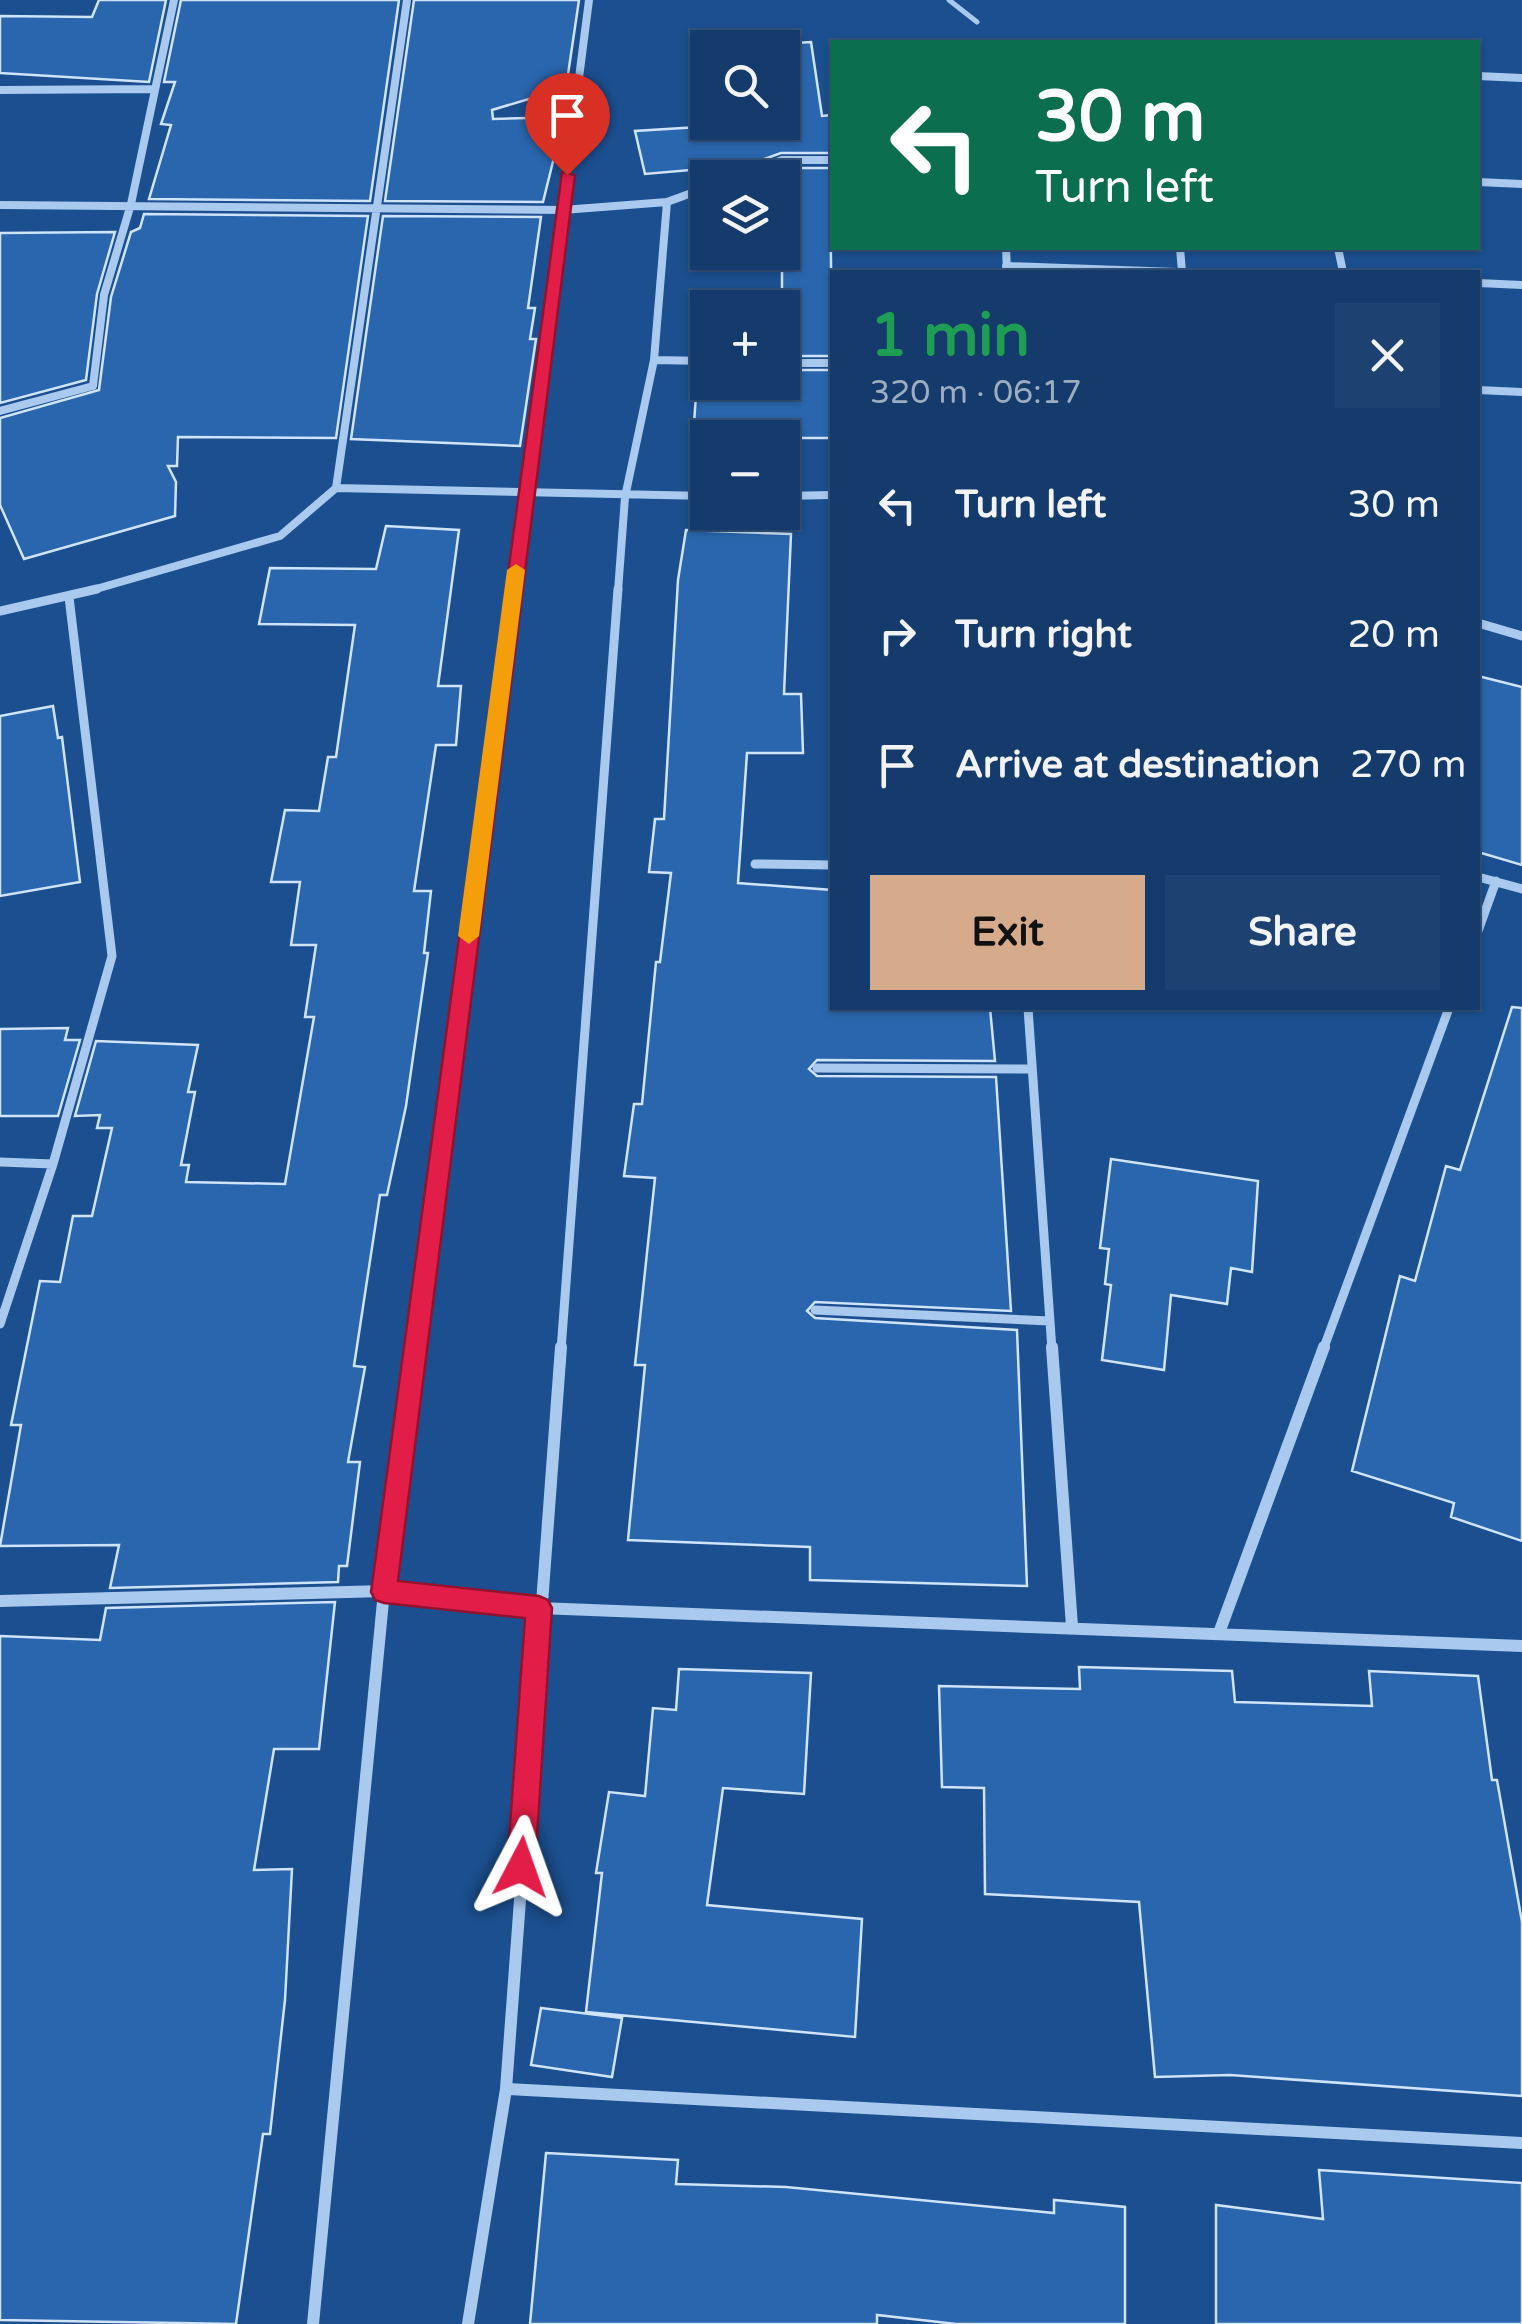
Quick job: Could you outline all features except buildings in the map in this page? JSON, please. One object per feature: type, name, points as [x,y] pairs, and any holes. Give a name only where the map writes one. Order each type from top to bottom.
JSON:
[{"type":"street","points":[[0,412],[93,386],[104,295],[131,204],[174,0]]},
{"type":"street","points":[[0,611],[69,597],[280,536],[336,488],[373,209],[407,0]]},
{"type":"street","points":[[313,2324],[384,1592],[588,0]]},
{"type":"street","points":[[1480,76],[1522,78]]},
{"type":"street","points":[[0,90],[154,89]]},
{"type":"street","points":[[800,160],[830,160]]},
{"type":"street","points":[[1480,182],[1522,184]]},
{"type":"street","points":[[0,205],[563,210],[667,202],[690,194]]},
{"type":"street","points":[[468,2324],[506,2089],[539,1608],[626,497],[654,360],[667,202]]},
{"type":"street","points":[[1006,269],[1064,270]]},
{"type":"street","points":[[1480,283],[1522,285]]},
{"type":"street","points":[[654,360],[690,361]]},
{"type":"street","points":[[800,363],[830,364]]},
{"type":"street","points":[[1480,390],[1522,392]]},
{"type":"street","points":[[336,488],[690,496]]},
{"type":"street","points":[[800,496],[830,496]]},
{"type":"street","points":[[0,1324],[53,1164],[112,956],[69,597]]},
{"type":"street","points":[[1480,624],[1522,636]]},
{"type":"street","points":[[755,864],[830,865]]},
{"type":"street","points":[[1480,877],[1522,888]]},
{"type":"street","points":[[1480,925],[1496,881]]},
{"type":"street","points":[[1028,1010],[1072,1626]]},
{"type":"street","points":[[1219,1633],[1448,1010]]},
{"type":"street","points":[[817,1068],[1032,1069]]},
{"type":"street","points":[[0,1162],[53,1164]]},
{"type":"street","points":[[815,1310],[1050,1321]]},
{"type":"street","points":[[0,1601],[384,1592],[539,1608],[1522,1646]]},
{"type":"street","points":[[506,2089],[1522,2143]]},
{"type":"lane","points":[[949,0],[976,22]]},
{"type":"slow traffic","points":[[469,936],[516,570]]},
{"type":"route","points":[[521,1867],[539,1608],[384,1592],[567,175]]}]
